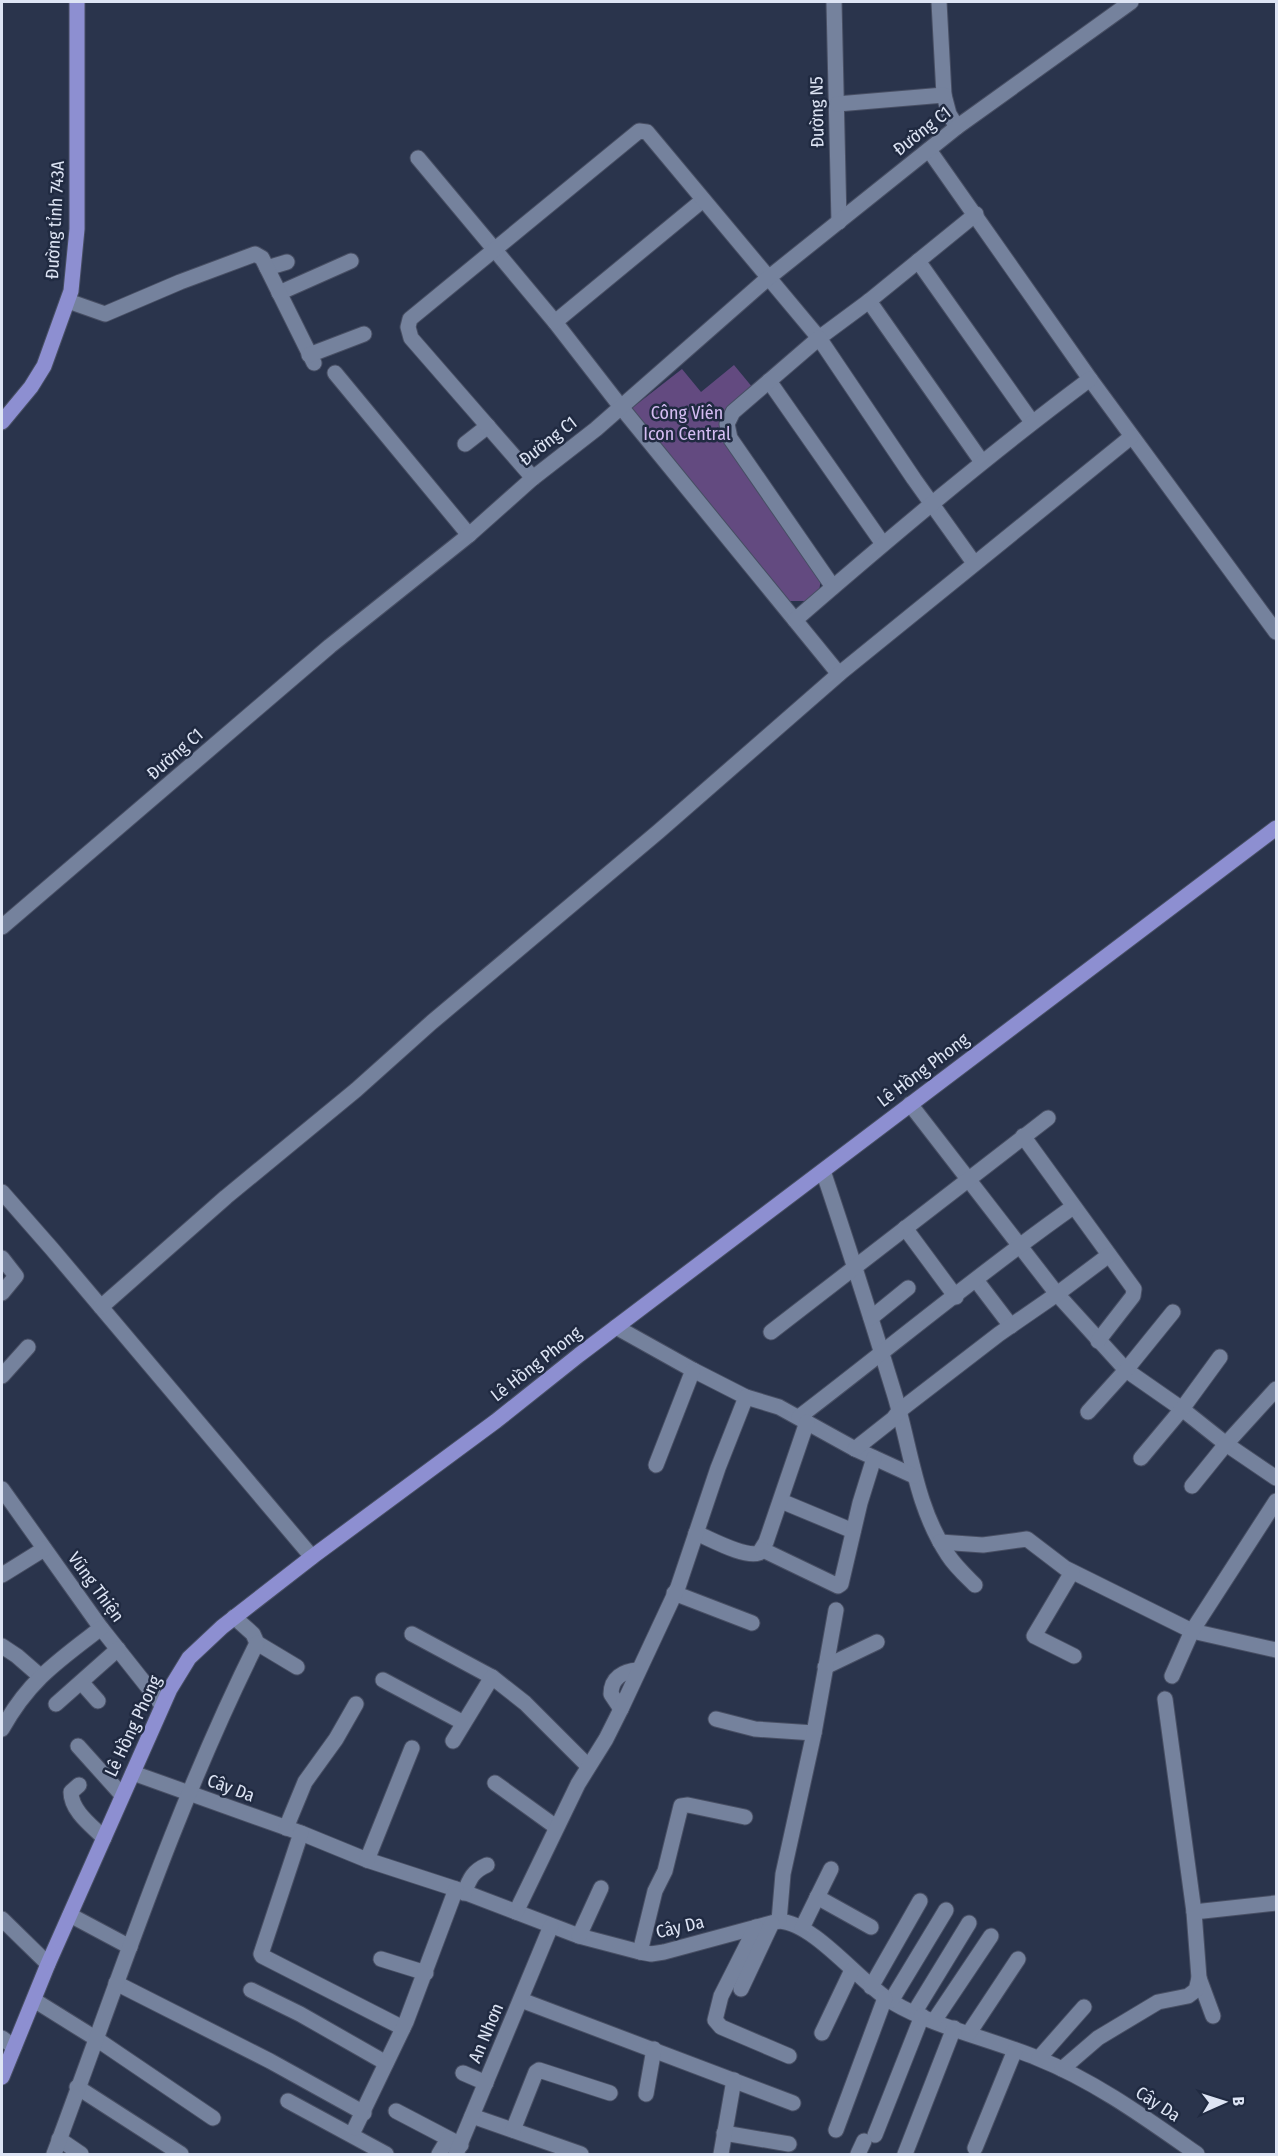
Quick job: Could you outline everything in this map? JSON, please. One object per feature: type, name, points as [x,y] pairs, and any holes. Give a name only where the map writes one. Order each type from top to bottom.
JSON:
[{"type":"main road","name":"Đường tỉnh 743A","points":[[2,422],[27,393],[44,366],[68,301],[74,271],[77,229],[77,2]]},
{"type":"main road","name":"Lê Hồng Phong","points":[[2,2077],[8,2043],[34,2000],[162,1705],[189,1659],[209,1638],[312,1557],[496,1421],[616,1327],[1276,828]]},
{"type":"street","name":"Đường N5","points":[[834,2],[839,222]]},
{"type":"street","points":[[939,2],[944,94],[949,114],[957,127]]},
{"type":"street","name":"Đường C1","points":[[2,927],[330,646],[469,535],[533,478],[621,407],[767,279],[957,127],[1131,2]]},
{"type":"street","points":[[837,104],[944,94]]},
{"type":"street","points":[[533,478],[411,338],[408,327],[410,319],[639,131],[647,132],[767,279],[819,338],[974,563]]},
{"type":"street","points":[[929,150],[976,214],[1089,379],[1276,632]]},
{"type":"street","points":[[418,158],[555,322],[621,407],[839,674]]},
{"type":"street","points":[[555,322],[703,200]]},
{"type":"street","points":[[833,587],[730,438],[727,424],[734,412],[819,338],[869,301],[976,214]]},
{"type":"street","points":[[68,301],[105,314],[180,282],[255,254],[262,258],[312,359],[364,334]]},
{"type":"street","points":[[279,293],[351,261]]},
{"type":"street","points":[[918,261],[1032,422]]},
{"type":"street","points":[[267,268],[287,262]]},
{"type":"street","points":[[869,301],[982,462]]},
{"type":"street","points":[[335,373],[469,535]]},
{"type":"street","points":[[795,620],[932,502],[1089,379]]},
{"type":"street","points":[[769,381],[883,544]]},
{"type":"street","points":[[465,444],[488,426]]},
{"type":"street","points":[[101,1307],[226,1197],[356,1090],[432,1022],[658,832],[839,674],[1131,437]]},
{"type":"street","points":[[910,1104],[1057,1294],[1126,1370],[1276,1478]]},
{"type":"street","points":[[771,1332],[1048,1118]]},
{"type":"street","points":[[1023,1136],[1132,1286],[1134,1293],[1127,1305],[1098,1341]]},
{"type":"street","points":[[823,1171],[882,1354],[926,1513],[949,1557],[975,1586]]},
{"type":"street","points":[[2,1192],[312,1557]]},
{"type":"street","points":[[696,1533],[748,1554],[756,1555],[762,1550],[781,1500],[803,1419],[1019,1245],[1073,1207]]},
{"type":"street","points":[[905,1228],[956,1296]]},
{"type":"street","points":[[855,1449],[899,1411],[999,1334],[1109,1255]]},
{"type":"street","points":[[2,1258],[16,1276],[2,1293]]},
{"type":"street","points":[[975,1280],[1011,1326]]},
{"type":"street","points":[[871,1318],[908,1288]]},
{"type":"street","points":[[1088,1412],[1173,1312]]},
{"type":"street","points":[[616,1327],[746,1397],[770,1404],[803,1419],[855,1449],[914,1476]]},
{"type":"street","points":[[2,1376],[28,1347]]},
{"type":"street","points":[[1141,1458],[1220,1358]]},
{"type":"street","points":[[656,1465],[693,1370]]},
{"type":"street","points":[[1192,1486],[1276,1389]]},
{"type":"street","points":[[516,1912],[556,1827],[621,1709],[674,1593],[718,1467],[746,1397]]},
{"type":"street","points":[[762,1550],[838,1586],[843,1582],[853,1532],[874,1458]]},
{"type":"street","name":"Vũng Thiện","points":[[2,1489],[101,1628],[162,1705]]},
{"type":"street","points":[[781,1500],[853,1532]]},
{"type":"street","points":[[1172,1676],[1192,1631],[1276,1501]]},
{"type":"street","points":[[940,1542],[982,1545],[1027,1539],[1072,1572],[1192,1631],[1276,1650]]},
{"type":"street","points":[[2,1575],[44,1549]]},
{"type":"street","points":[[1072,1572],[1034,1636],[1074,1656]]},
{"type":"street","points":[[674,1593],[752,1623]]},
{"type":"street","points":[[741,1989],[776,1922],[783,1874],[814,1733],[836,1610]]},
{"type":"street","points":[[234,1617],[253,1634],[257,1643],[297,1667]]},
{"type":"street","points":[[2,1728],[25,1692],[40,1676],[101,1628]]},
{"type":"street","points":[[412,1634],[492,1677],[525,1704],[588,1766]]},
{"type":"street","points":[[825,1666],[877,1642]]},
{"type":"street","points":[[54,2154],[95,2038],[188,1793],[218,1723],[257,1643]]},
{"type":"street","points":[[2,1646],[18,1656],[40,1676]]},
{"type":"street","points":[[56,1704],[118,1649]]},
{"type":"street","points":[[453,1741],[462,1722],[492,1677]]},
{"type":"street","points":[[383,1680],[462,1722]]},
{"type":"street","points":[[82,1683],[99,1701]]},
{"type":"street","points":[[1165,1699],[1194,1912],[1199,1978],[1213,2016]]},
{"type":"street","points":[[286,1828],[305,1782],[336,1739],[356,1704]]},
{"type":"street","points":[[716,1719],[755,1729],[814,1733]]},
{"type":"street","points":[[78,1746],[122,1796]]},
{"type":"street","points":[[367,1860],[412,1748]]},
{"type":"street","name":"Cây Da","points":[[133,1773],[579,1936],[640,1952],[651,1954],[671,1951],[776,1922],[792,1922],[888,2000],[923,2017],[1039,2058],[1062,2069],[1147,2119],[1197,2154]]},
{"type":"street","points":[[495,1783],[556,1827]]},
{"type":"street","points":[[79,1785],[71,1792],[72,1802],[83,1818],[104,1838]]},
{"type":"street","points":[[640,1952],[656,1891],[665,1872],[681,1806],[688,1804],[745,1817]]},
{"type":"street","points":[[301,1833],[261,1954],[266,1959],[403,2028]]},
{"type":"street","points":[[355,2128],[403,2028],[460,1891],[471,1874],[487,1865]]},
{"type":"street","points":[[802,1928],[831,1869]]},
{"type":"street","points":[[579,1936],[601,1888]]},
{"type":"street","points":[[817,1898],[871,1928]]},
{"type":"street","points":[[871,1987],[921,1901]]},
{"type":"street","points":[[1194,1912],[1276,1903]]},
{"type":"street","points":[[836,2130],[888,2000],[946,1910]]},
{"type":"street","points":[[70,1915],[130,1947]]},
{"type":"street","points":[[2,1919],[48,1964]]},
{"type":"street","points":[[866,2144],[923,2017],[969,1923]]},
{"type":"street","name":"An Nhơn","points":[[440,2154],[455,2146],[472,2116],[551,1926]]},
{"type":"street","points":[[756,1928],[721,1996],[715,2020],[722,2027],[789,2056]]},
{"type":"street","points":[[923,2017],[991,1936]]},
{"type":"street","points":[[381,1959],[426,1973]]},
{"type":"street","points":[[969,2033],[1018,1959]]},
{"type":"street","points":[[822,2033],[852,1970]]},
{"type":"street","points":[[1062,2069],[1098,2038],[1158,2002],[1188,1996],[1196,1990],[1199,1978]]},
{"type":"street","points":[[116,1983],[270,2061],[364,2113]]},
{"type":"street","points":[[251,1990],[300,2013],[386,2063]]},
{"type":"street","points":[[34,2000],[95,2038],[213,2118]]},
{"type":"street","points":[[521,2000],[793,2103]]},
{"type":"street","points":[[1039,2058],[1084,2007]]},
{"type":"street","points":[[905,2154],[954,2028]]},
{"type":"street","points":[[646,2094],[654,2049]]},
{"type":"street","points":[[975,2148],[1015,2050]]},
{"type":"street","points":[[513,2130],[536,2072],[539,2070],[610,2093]]},
{"type":"street","points":[[463,2073],[486,2083]]},
{"type":"street","points":[[721,2154],[734,2080]]},
{"type":"street","points":[[77,2087],[181,2154]]},
{"type":"street","points":[[288,2101],[386,2154]]},
{"type":"street","points":[[396,2111],[455,2146]]},
{"type":"street","points":[[472,2116],[581,2154]]},
{"type":"street","points":[[724,2133],[789,2144]]},
{"type":"street","points":[[59,2139],[81,2154]]},
{"type":"green space","name":"Công Viên Icon Central","points":[[734,365],[753,388],[725,412],[721,426],[821,579],[819,591],[807,601],[790,601],[632,408],[682,369],[701,392]]}]
